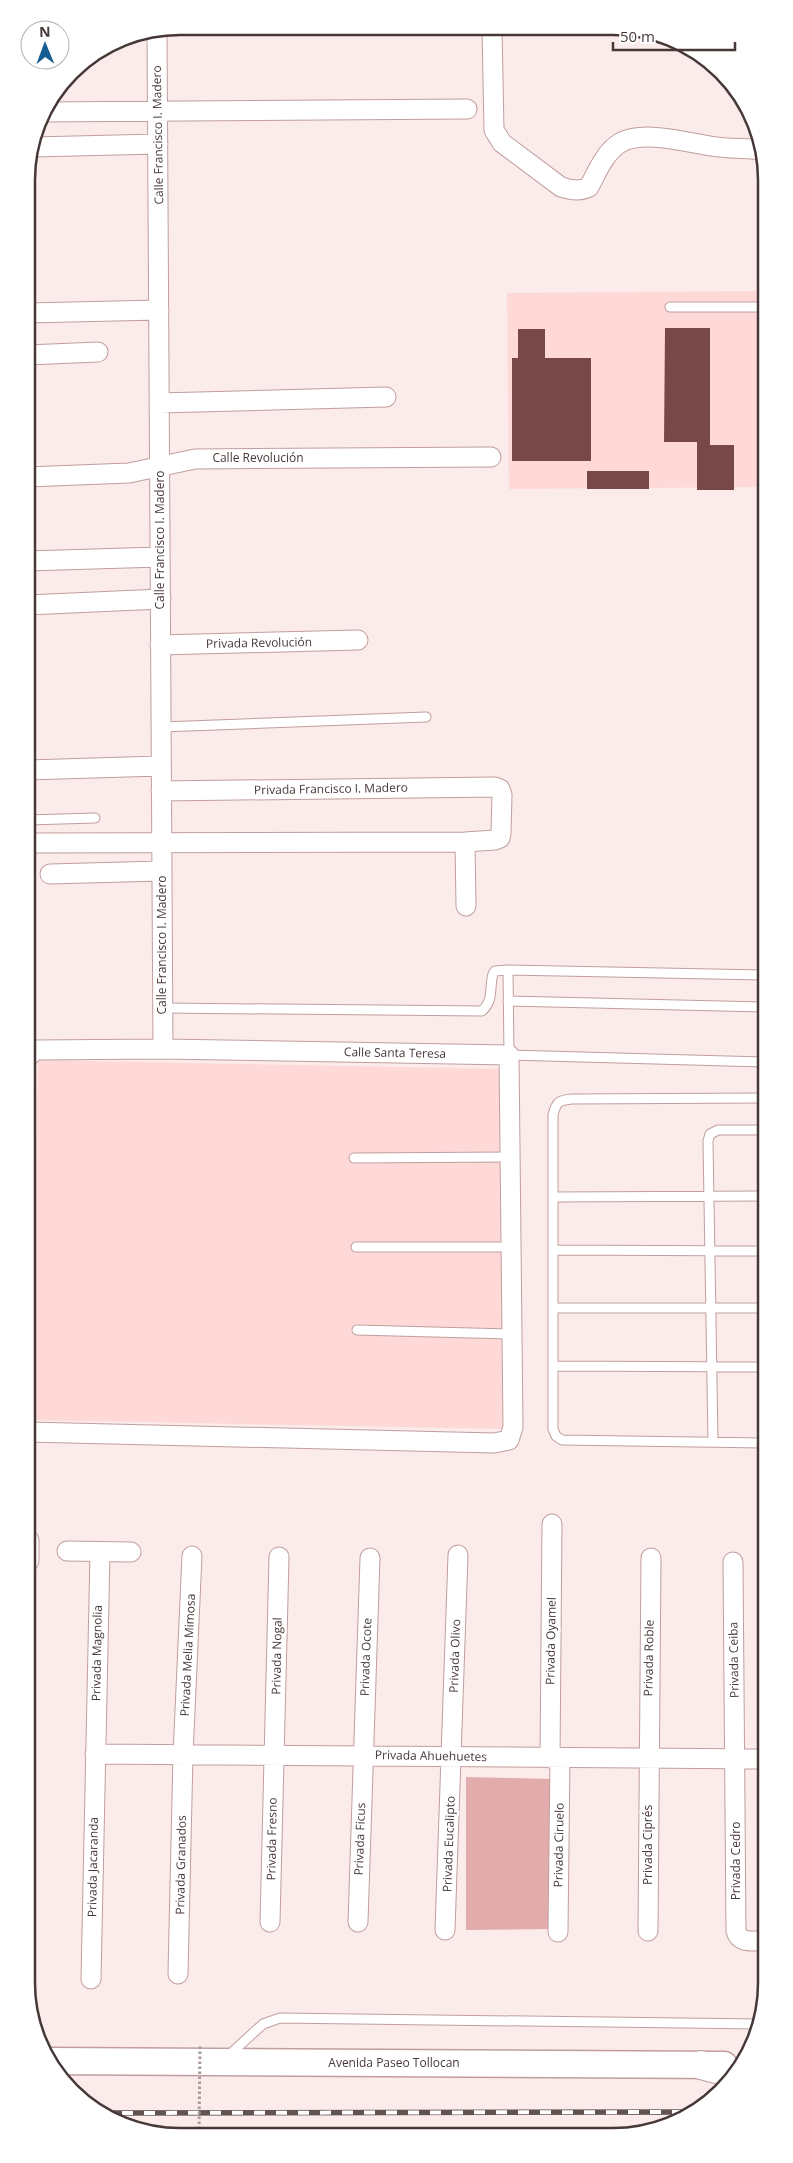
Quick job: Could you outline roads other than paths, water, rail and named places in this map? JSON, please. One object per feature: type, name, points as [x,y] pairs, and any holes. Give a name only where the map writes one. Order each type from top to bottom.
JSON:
[{"type":"highway","points":[[701,2065],[728,2072]]},
{"type":"main road","name":"Avenida Paseo Tollocan","points":[[57,2061],[733,2065]]},
{"type":"street","points":[[492,35],[494,130],[496,137],[561,187],[570,190],[584,190],[589,187],[607,155],[619,144],[636,137],[755,149]]},
{"type":"street","name":"Calle Francisco I. Madero","points":[[157,37],[163,1049]]},
{"type":"street","points":[[52,112],[468,108]]},
{"type":"street","points":[[39,147],[158,144]]},
{"type":"street","points":[[35,313],[159,310]]},
{"type":"street","points":[[35,355],[98,352]]},
{"type":"street","points":[[159,403],[386,397]]},
{"type":"street","name":"Calle Revolución","points":[[35,477],[129,473],[195,459],[491,456]]},
{"type":"street","points":[[35,561],[160,557]]},
{"type":"street","points":[[35,605],[161,599]]},
{"type":"street","name":"Privada Revolución","points":[[160,645],[358,640]]},
{"type":"street","points":[[35,770],[160,766]]},
{"type":"street","name":"Privada Francisco I. Madero","points":[[161,791],[495,786],[500,789],[502,795],[500,838],[465,842]]},
{"type":"street","points":[[35,843],[465,842],[466,906]]},
{"type":"street","points":[[50,874],[161,871]]},
{"type":"street","name":"Calle Santa Teresa","points":[[35,1050],[163,1049],[509,1055]]},
{"type":"street","points":[[35,1432],[494,1443],[509,1440],[513,1427],[509,1055]]},
{"type":"street","name":"Privada Oyamel","points":[[552,1524],[555,1758]]},
{"type":"street","points":[[67,1551],[131,1552]]},
{"type":"street","name":"Privada Magnolia","points":[[95,1754],[100,1553]]},
{"type":"street","name":"Privada Olivo","points":[[452,1757],[458,1555]]},
{"type":"street","name":"Privada Melia Mimosa","points":[[183,1755],[192,1556]]},
{"type":"street","name":"Privada Nogal","points":[[274,1756],[279,1557]]},
{"type":"street","name":"Privada Ocote","points":[[363,1755],[370,1558]]},
{"type":"street","name":"Privada Roble","points":[[648,1759],[651,1558]]},
{"type":"street","name":"Privada Ceiba","points":[[733,1562],[735,1759]]},
{"type":"street","name":"Privada Ahuehuetes","points":[[95,1754],[758,1759]]},
{"type":"street","name":"Privada Jacaranda","points":[[91,1979],[95,1754]]},
{"type":"street","name":"Privada Granados","points":[[178,1974],[183,1755]]},
{"type":"street","name":"Privada Ficus","points":[[358,1922],[363,1755]]},
{"type":"street","name":"Privada Fresno","points":[[270,1922],[274,1756]]},
{"type":"street","name":"Privada Eucalipto","points":[[445,1930],[452,1757]]},
{"type":"street","name":"Privada Ciruelo","points":[[555,1758],[558,1932]]},
{"type":"street","name":"Privada Ciprés","points":[[648,1759],[648,1932]]},
{"type":"street","name":"Privada Cedro","points":[[735,1759],[736,1931],[738,1937],[742,1940],[758,1941]]},
{"type":"lane","points":[[670,307],[758,307]]},
{"type":"lane","points":[[160,727],[426,717]]},
{"type":"lane","points":[[35,820],[96,818]]},
{"type":"lane","points":[[508,970],[509,1055]]},
{"type":"lane","points":[[162,1008],[482,1011],[488,1006],[491,999],[493,974],[495,971],[758,976]]},
{"type":"lane","points":[[508,1001],[758,1007]]},
{"type":"lane","name":"Calle Santa Teresa","points":[[509,1055],[758,1062]]},
{"type":"lane","points":[[758,1098],[560,1100],[555,1105],[552,1115],[554,1250],[553,1429],[556,1436],[562,1440],[758,1443]]},
{"type":"lane","points":[[713,1442],[708,1141],[710,1134],[718,1130],[758,1130]]},
{"type":"lane","points":[[354,1158],[511,1157]]},
{"type":"lane","points":[[553,1197],[758,1196]]},
{"type":"lane","points":[[356,1247],[511,1247]]},
{"type":"lane","points":[[554,1250],[758,1251]]},
{"type":"lane","points":[[554,1308],[758,1308]]},
{"type":"lane","points":[[357,1330],[512,1334]]},
{"type":"lane","points":[[554,1366],[758,1367]]},
{"type":"lane","points":[[222,2062],[263,2024],[280,2018],[752,2024]]},
{"type":"railway","points":[[116,2113],[679,2112]]}]
